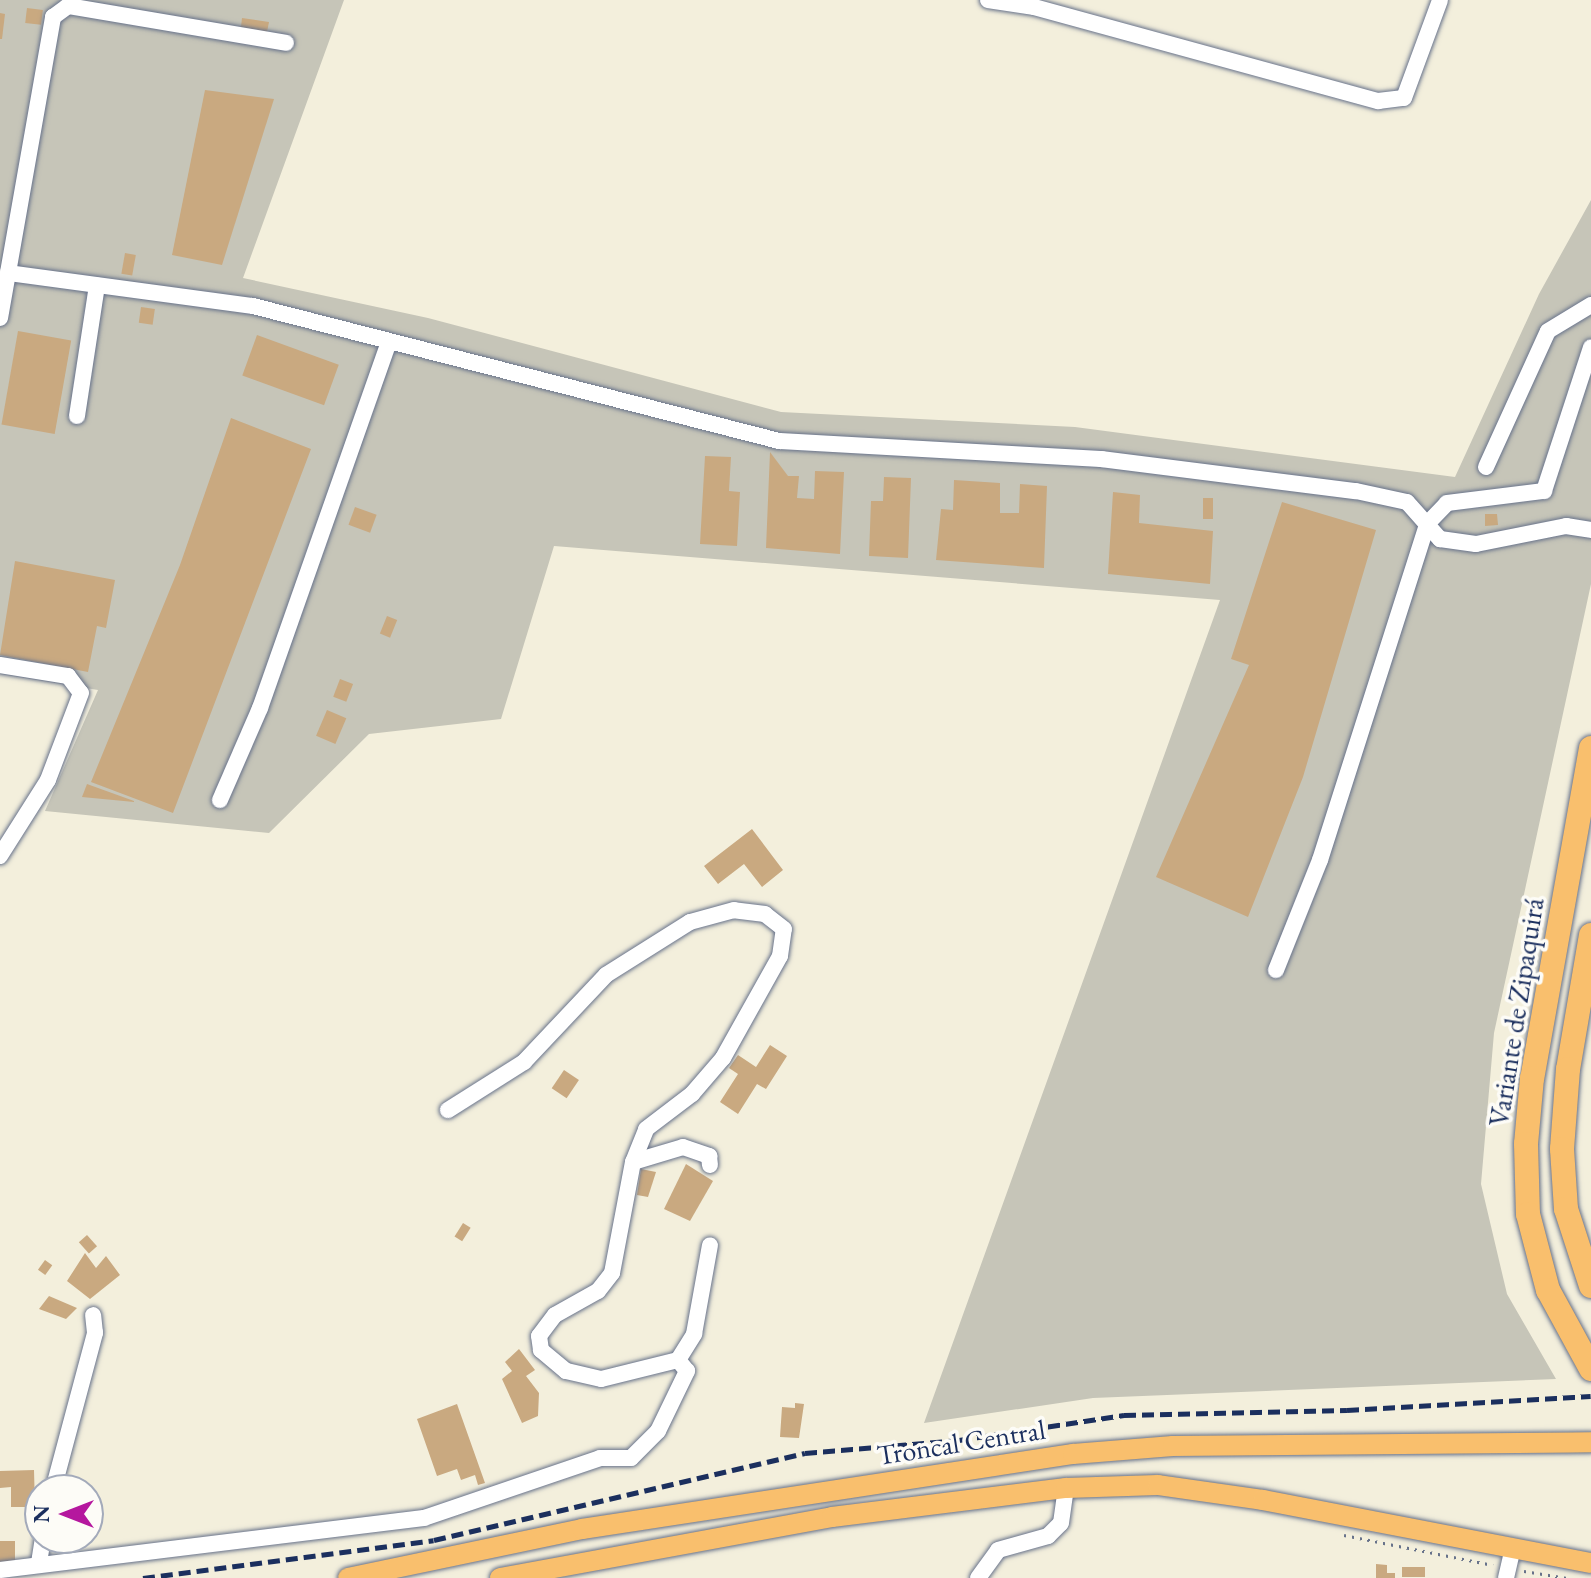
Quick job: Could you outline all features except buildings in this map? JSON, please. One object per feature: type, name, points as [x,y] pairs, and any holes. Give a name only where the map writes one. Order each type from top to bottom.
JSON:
[{"type":"highway","name":"Variante de Zipaquirá","points":[[1591,748],[1532,1078],[1526,1144],[1528,1214],[1548,1290],[1591,1369]]},
{"type":"highway","points":[[1591,935],[1568,1069],[1562,1149],[1566,1209],[1591,1286]]},
{"type":"main road","name":"Troncal Central","points":[[348,1578],[582,1529],[1073,1454],[1173,1446],[1591,1442]]},
{"type":"main road","name":"Troncal Central","points":[[500,1578],[832,1517],[1066,1488],[1158,1485],[1591,1563]]},
{"type":"street","points":[[988,0],[1034,7],[1378,101],[1404,98],[1440,0]]},
{"type":"street","points":[[0,318],[53,17],[68,6],[286,43]]},
{"type":"street","points":[[8,273],[253,306],[388,344],[599,392],[779,441],[1101,459],[1341,489],[1407,502],[1440,539],[1476,544],[1566,526],[1591,530]]},
{"type":"street","points":[[77,416],[97,286]]},
{"type":"street","points":[[1486,467],[1548,331],[1591,305]]},
{"type":"street","points":[[220,800],[260,708],[388,344]]},
{"type":"street","points":[[1276,970],[1320,860],[1427,524],[1447,503],[1544,491],[1591,347]]},
{"type":"street","points":[[0,665],[68,676],[81,693],[48,780],[0,856]]},
{"type":"street","points":[[448,1110],[524,1062],[606,975],[678,930],[734,910],[765,914],[784,929],[780,956],[723,1058],[692,1094],[646,1129],[633,1162],[612,1273],[598,1291],[555,1315],[539,1336],[541,1350],[566,1371],[601,1379],[678,1360],[694,1334],[710,1245]]},
{"type":"street","points":[[633,1162],[683,1147],[709,1156],[710,1165]]},
{"type":"street","points":[[57,1474],[95,1333],[93,1315]]},
{"type":"street","points":[[0,1570],[424,1518],[600,1458],[631,1458],[658,1431],[670,1407],[687,1371],[678,1360]]},
{"type":"street","points":[[978,1578],[998,1550],[1048,1536],[1061,1523],[1066,1488]]},
{"type":"street","points":[[1506,1578],[1513,1548]]},
{"type":"street","points":[[39,1563],[40,1554]]},
{"type":"shaded area","points":[[0,0],[344,0],[243,278],[428,318],[781,412],[1075,427],[1455,477],[1539,294],[1591,200],[1591,584],[1494,1033],[1481,1184],[1507,1294],[1556,1379],[1093,1398],[924,1423],[1220,600],[554,546],[501,719],[369,734],[269,833],[45,811],[98,690],[0,674]]},
{"type":"railway","points":[[143,1578],[434,1540],[805,1453],[959,1440],[1124,1415],[1347,1410],[1591,1396]]}]
